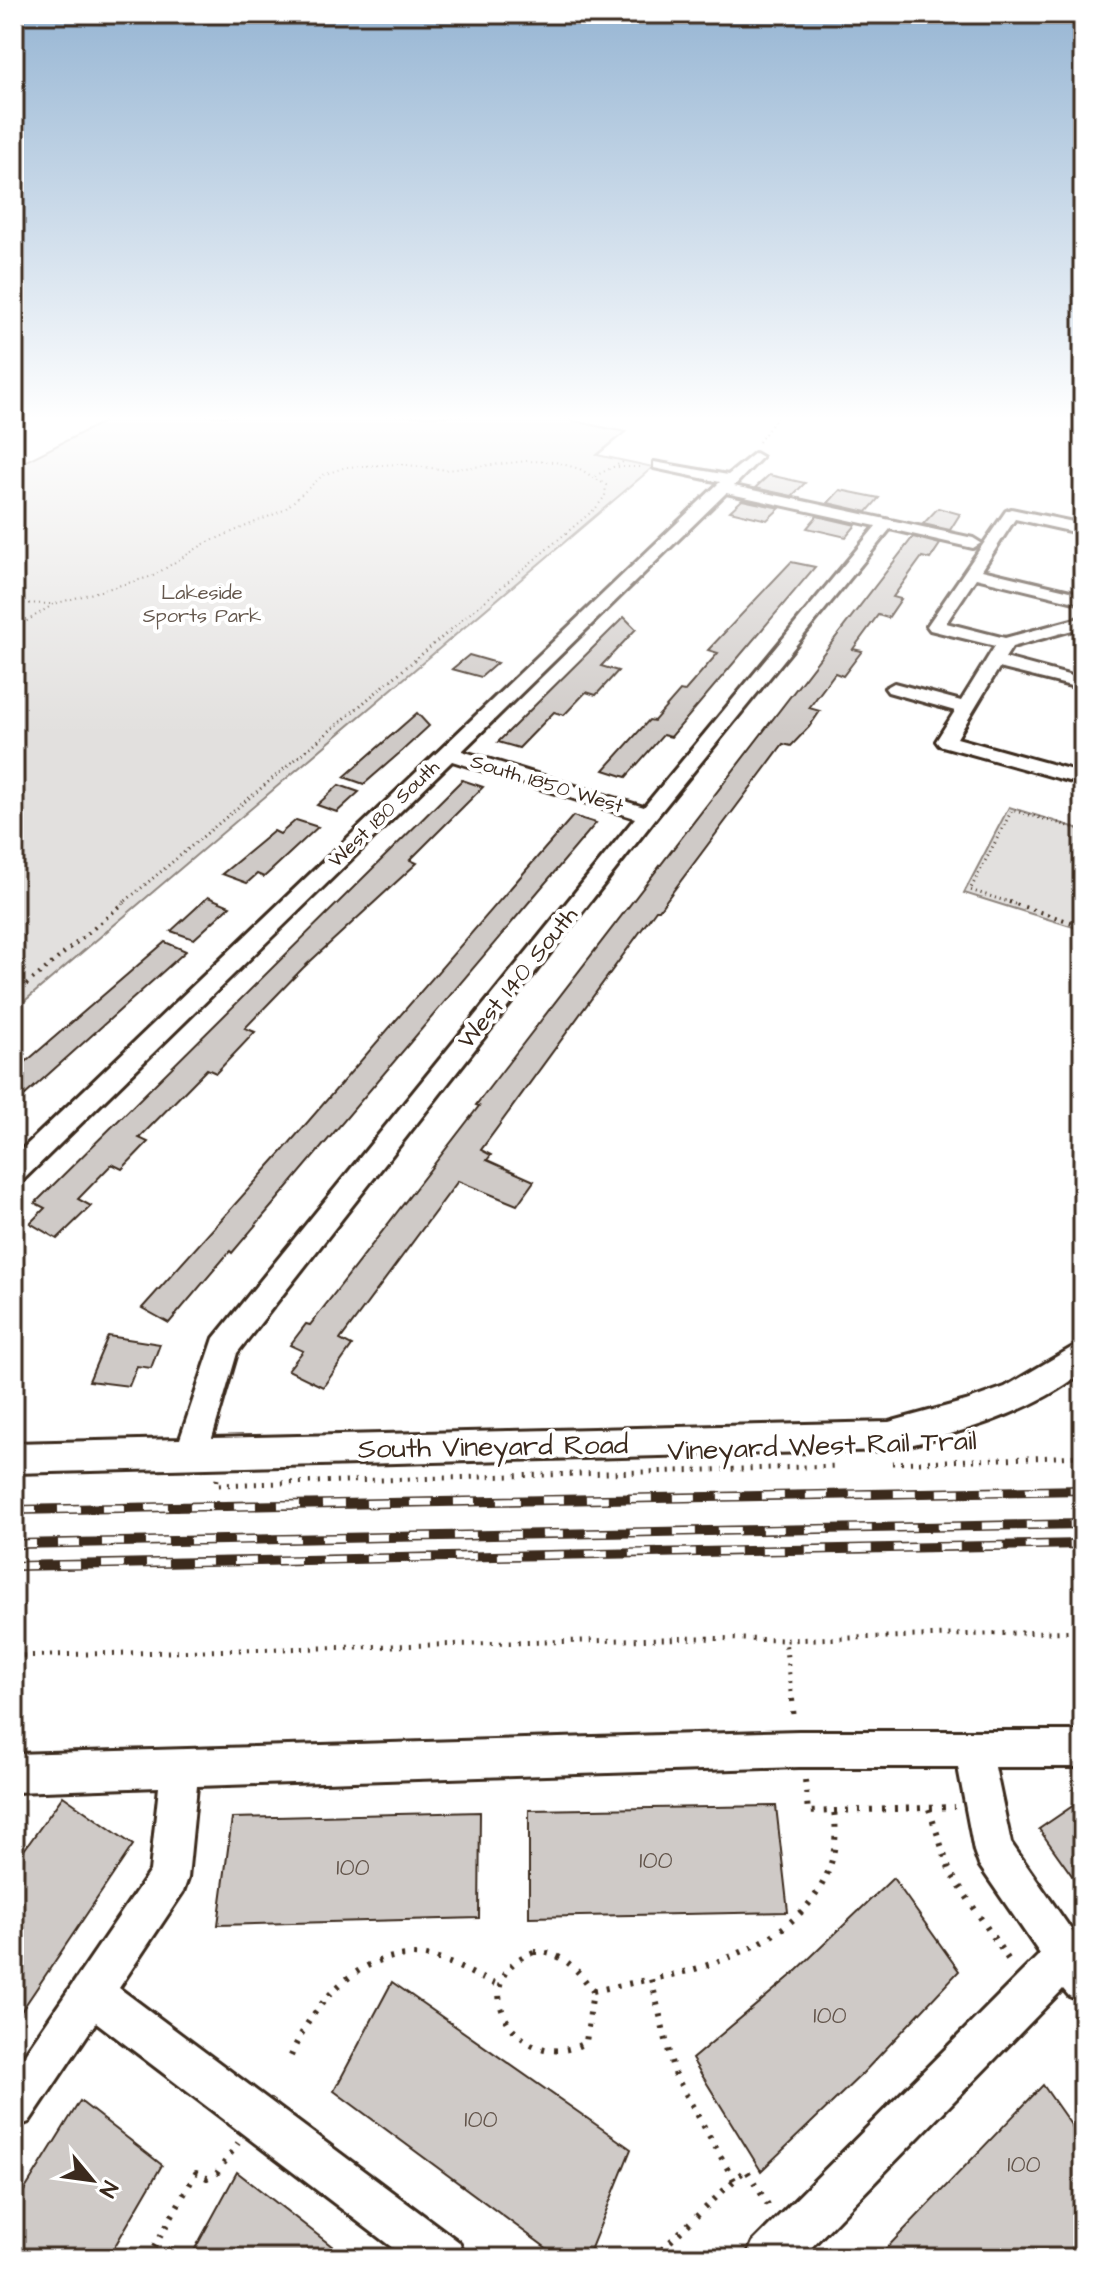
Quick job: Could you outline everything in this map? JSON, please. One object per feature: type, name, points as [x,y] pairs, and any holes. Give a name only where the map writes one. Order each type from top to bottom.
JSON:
[{"type":"street","name":"West 180 South","points":[[14,1173],[687,522]]},
{"type":"street","points":[[878,522],[973,543]]},
{"type":"street","points":[[972,572],[1083,602],[1080,608],[1083,619],[1005,643],[936,626],[972,572],[1006,522]]},
{"type":"street","points":[[1050,522],[1083,529]]},
{"type":"street","name":"West 140 South","points":[[191,1455],[224,1347],[648,815],[886,524]]},
{"type":"street","points":[[1005,643],[946,741],[1083,779]]},
{"type":"street","points":[[994,661],[1083,684]]},
{"type":"street","points":[[894,688],[966,708]]},
{"type":"street","name":"South 1850 West","points":[[447,753],[648,815]]},
{"type":"street","name":"South Vineyard Road","points":[[14,1458],[889,1436],[970,1416],[1063,1371],[1083,1354]]},
{"type":"street","points":[[14,1773],[799,1749],[1083,1749]]},
{"type":"street","points":[[769,2258],[1074,1969],[993,1851],[973,1751]]},
{"type":"street","points":[[14,2107],[169,1878],[180,1768]]},
{"type":"street","points":[[92,1993],[443,2258]]},
{"type":"path","points":[[14,629],[54,604],[153,576],[204,544],[256,522]]},
{"type":"path","points":[[14,995],[579,522]]},
{"type":"path","points":[[14,603],[54,604]]},
{"type":"path","points":[[1083,830],[1012,810],[970,890],[1083,926]]},
{"type":"path","points":[[1083,842],[1077,856],[1083,858]]},
{"type":"path","name":"Vineyard West Rail Trail","points":[[878,1464],[1083,1456]]},
{"type":"path","name":"Vineyard West Rail Trail","points":[[217,1479],[216,1485],[323,1483],[846,1465]]},
{"type":"path","points":[[14,1656],[1083,1631]]},
{"type":"path","points":[[785,1640],[796,1731]]},
{"type":"path","points":[[804,1772],[808,1812],[959,1807]]},
{"type":"path","points":[[929,1809],[950,1872],[1013,1968]]},
{"type":"path","points":[[593,1991],[717,1965],[739,1954],[800,1912],[831,1867],[837,1842],[834,1811]]},
{"type":"path","points":[[532,1951],[549,1952],[564,1958],[577,1968],[593,1991],[586,2042],[574,2050],[533,2046],[516,2036],[507,2024],[501,2006],[500,1986],[504,1972],[514,1960],[532,1951]]},
{"type":"path","points":[[291,2056],[300,2028],[315,2006],[340,1981],[382,1962],[425,1956],[500,1986]]},
{"type":"path","points":[[651,1979],[674,2073],[734,2180]]},
{"type":"path","points":[[148,2258],[196,2173],[207,2178],[217,2173],[239,2141]]},
{"type":"path","points":[[653,2258],[746,2169],[770,2208]]},
{"type":"green space","name":"Lakeside Sports Park","points":[[14,522],[588,522],[14,1010]]},
{"type":"green space","points":[[1009,807],[1083,830],[1083,930],[964,893]]},
{"type":"building","points":[[812,522],[856,525],[846,537],[807,528]]},
{"type":"building","points":[[925,522],[955,522],[950,530],[923,524]]},
{"type":"building","points":[[913,537],[940,544],[930,559],[922,557],[893,597],[901,599],[888,618],[878,615],[853,649],[862,651],[843,676],[835,673],[809,708],[820,711],[809,727],[791,746],[783,744],[656,910],[481,1150],[491,1155],[487,1160],[534,1181],[517,1205],[458,1181],[340,1340],[352,1346],[323,1387],[288,1370],[303,1351],[290,1345],[306,1324],[310,1325],[479,1106],[476,1105]]},
{"type":"building","points":[[791,562],[815,567],[671,737],[663,735],[626,777],[604,770],[649,720],[654,721],[680,691],[684,692],[718,653],[708,650]]},
{"type":"building","points":[[624,617],[636,629],[601,666],[618,671],[596,695],[586,692],[564,715],[554,712],[519,748],[498,742]]},
{"type":"building","points":[[469,655],[497,663],[481,677],[452,669]]},
{"type":"building","points":[[417,713],[429,726],[402,751],[364,784],[344,777]]},
{"type":"building","points":[[462,780],[483,787],[410,860],[417,863],[303,968],[245,1028],[255,1032],[216,1073],[207,1069],[139,1138],[148,1142],[122,1169],[112,1164],[78,1199],[91,1206],[57,1239],[30,1223],[45,1208],[35,1203]]},
{"type":"building","points":[[339,785],[359,792],[337,812],[317,805]]},
{"type":"building","points":[[573,816],[596,823],[232,1253],[230,1251],[169,1323],[142,1308],[280,1154]]},
{"type":"building","points":[[296,820],[318,827],[264,877],[257,874],[247,883],[222,874],[274,831],[280,834]]},
{"type":"building","points":[[208,897],[230,906],[194,939],[171,931]]},
{"type":"building","points":[[165,942],[186,951],[14,1105],[14,1072]]},
{"type":"building","points":[[108,1336],[160,1344],[151,1368],[137,1366],[129,1386],[89,1381]]},
{"type":"building","points":[[63,1796],[133,1845],[14,2022],[14,1864]]},
{"type":"building","points":[[1083,1799],[1083,1891],[1039,1829]]},
{"type":"building","points":[[776,1806],[788,1912],[529,1917],[529,1810]]},
{"type":"building","points":[[480,1812],[479,1918],[218,1925],[232,1818]]},
{"type":"building","points":[[893,1878],[959,1971],[862,2074],[761,2171],[692,2059],[793,1974]]},
{"type":"building","points":[[392,1982],[631,2149],[587,2258],[560,2258],[334,2091]]},
{"type":"building","points":[[1043,2085],[1083,2142],[1083,2242],[1070,2258],[877,2258]]},
{"type":"building","points":[[80,2101],[162,2165],[108,2258],[14,2258],[14,2207]]},
{"type":"building","points":[[237,2172],[347,2258],[190,2258]]},
{"type":"railway","points":[[14,1510],[1083,1490]]},
{"type":"railway","points":[[14,1544],[1083,1524]]},
{"type":"railway","points":[[14,1566],[1083,1544]]}]
